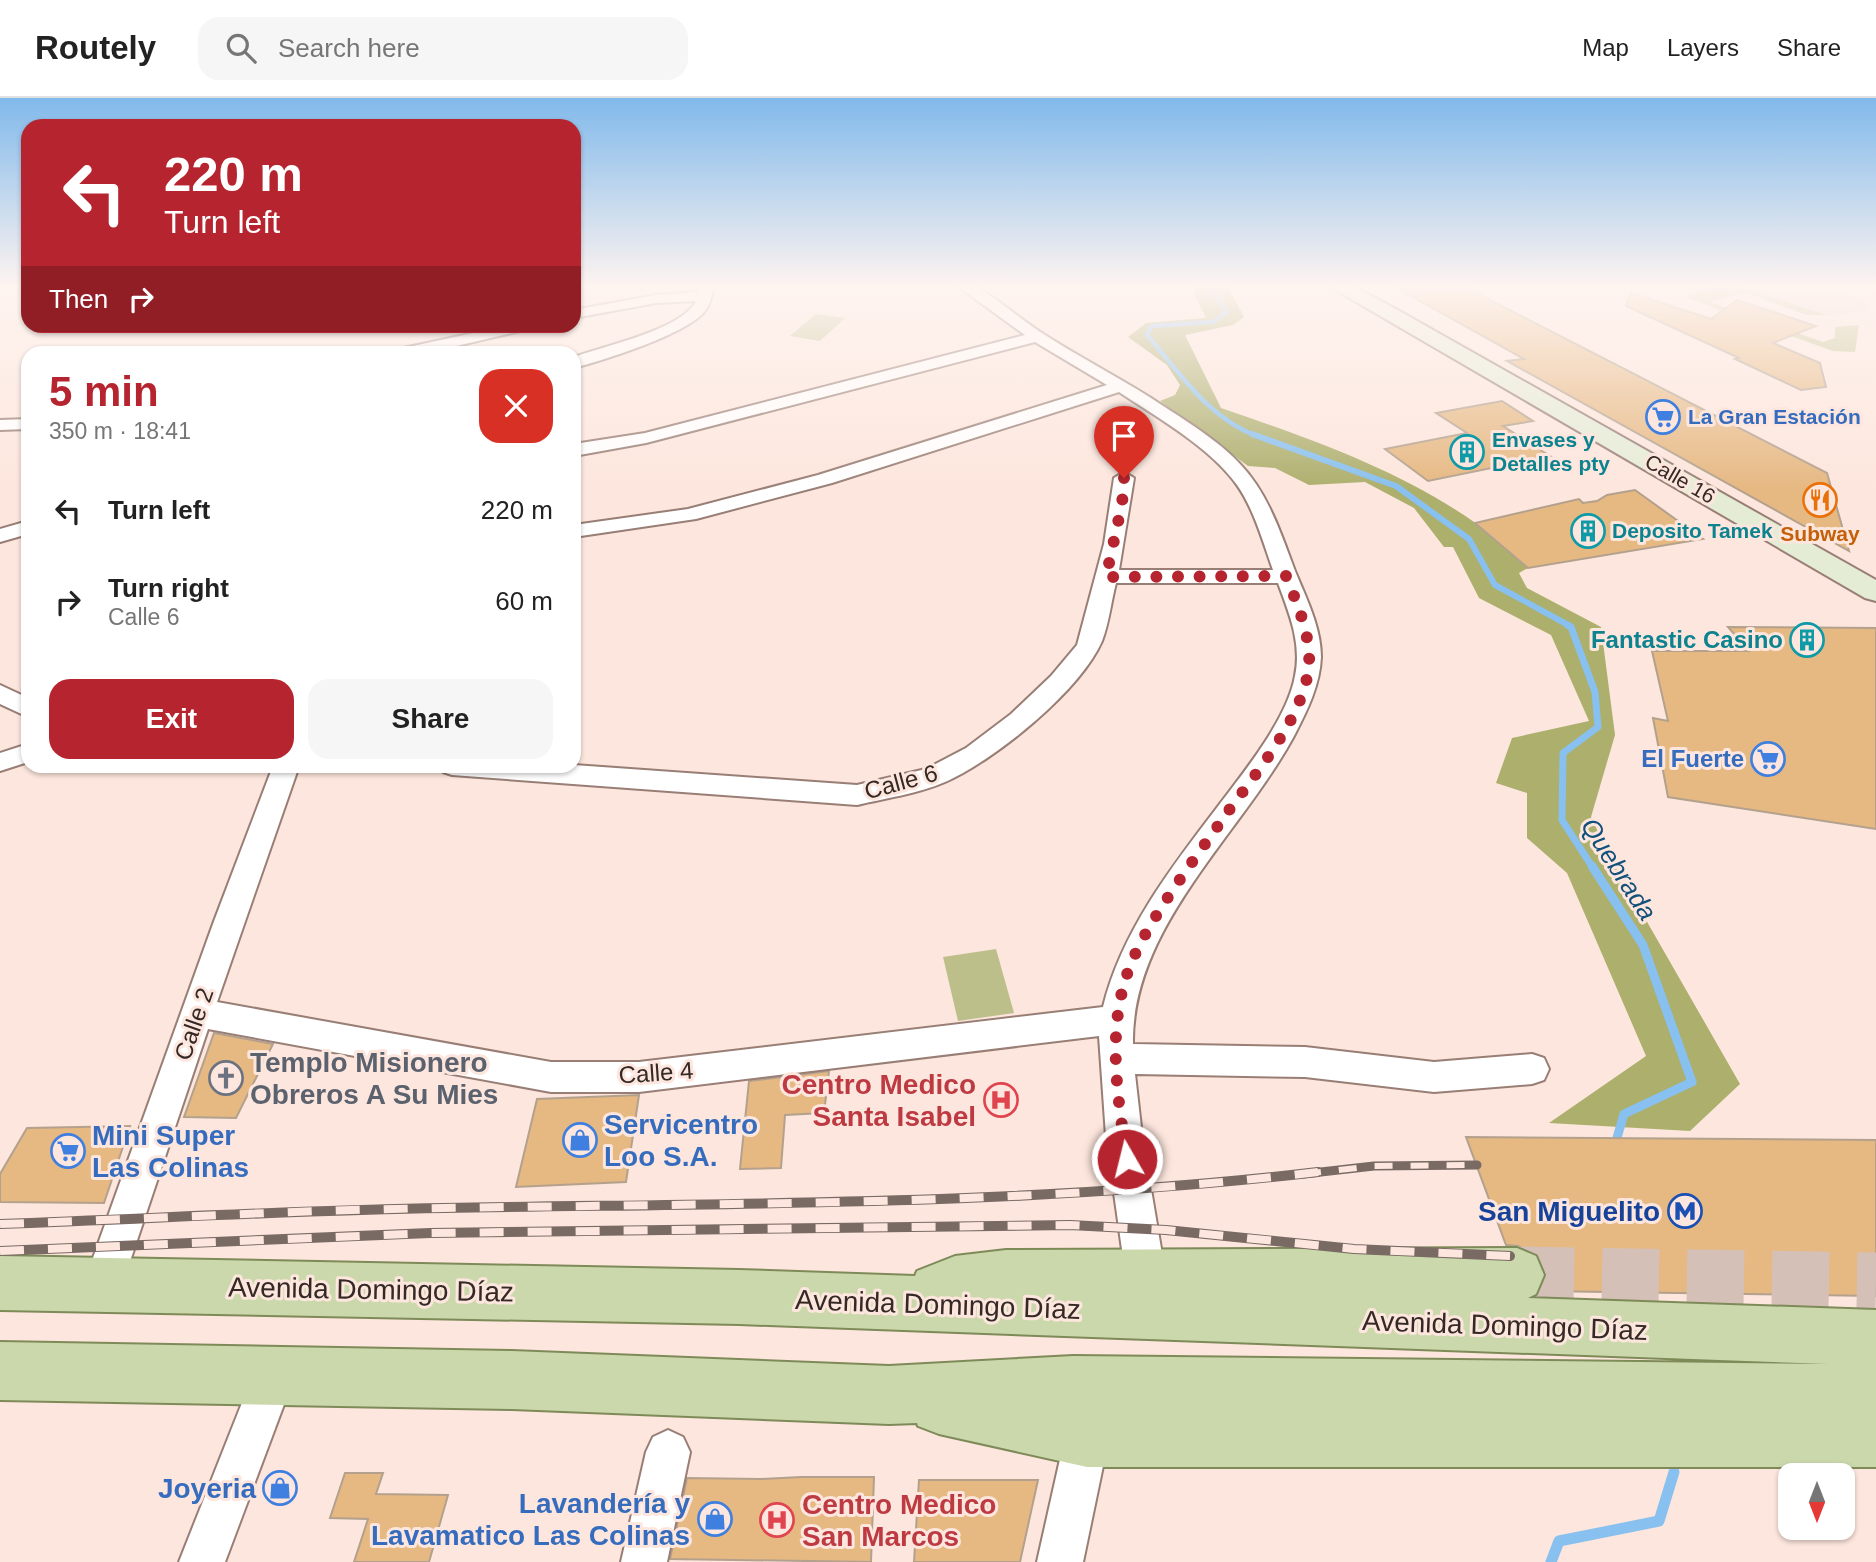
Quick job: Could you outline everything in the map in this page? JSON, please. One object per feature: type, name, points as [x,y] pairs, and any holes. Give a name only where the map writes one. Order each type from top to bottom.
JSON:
[{"type":"main road","name":"Calle 16","points":[[1459,353],[1876,592]]},
{"type":"main road","points":[[897,1303],[955,1283],[1006,1277],[1517,1275]]},
{"type":"main road","name":"Avenida Domingo Díaz","points":[[0,1283],[104,1283],[897,1303],[1876,1338]]},
{"type":"main road","points":[[0,1371],[512,1380],[889,1395],[1073,1385],[1876,1394]]},
{"type":"main road","points":[[889,1395],[1087,1437],[1876,1437]]},
{"type":"street","points":[[581,360],[599,353]]},
{"type":"street","points":[[581,449],[646,438],[974,353]]},
{"type":"street","points":[[1065,353],[1121,386],[1191,433],[1232,466],[1248,486],[1286,576],[1305,626],[1309,654],[1307,678],[1290,719],[1268,759],[1223,819],[1150,926],[1133,960],[1116,1020],[1116,1059],[1124,1136],[1146,1278]]},
{"type":"street","points":[[581,530],[689,515],[825,479],[1121,386]]},
{"type":"street","points":[[0,425],[21,424]]},
{"type":"street","name":"Calle 6","points":[[550,773],[857,795],[911,784],[958,765],[1060,684],[1089,643],[1122,504],[1124,478]]},
{"type":"street","points":[[0,536],[21,529]]},
{"type":"street","points":[[1106,577],[1286,576]]},
{"type":"street","points":[[0,693],[21,705]]},
{"type":"street","points":[[0,762],[21,755]]},
{"type":"street","name":"Calle 2","points":[[104,1283],[284,773]]},
{"type":"street","name":"Calle 4","points":[[198,1013],[551,1077],[652,1075],[1116,1020]]},
{"type":"street","points":[[1116,1059],[1305,1062],[1434,1077],[1532,1069]]},
{"type":"street","points":[[202,1562],[274,1375]]},
{"type":"street","points":[[1060,1562],[1087,1437]]},
{"type":"street","points":[[644,1562],[668,1452]]},
{"type":"green space","points":[[1151,353],[1194,353],[1221,408],[1352,456],[1445,503],[1481,527],[1528,568],[1519,573],[1527,588],[1601,627],[1615,735],[1591,817],[1611,859],[1740,1084],[1690,1131],[1549,1123],[1646,1056],[1567,873],[1527,838],[1527,793],[1496,783],[1512,738],[1589,721],[1551,635],[1479,598],[1453,547],[1444,547],[1414,508],[1365,482],[1309,485],[1275,468],[1248,466],[1160,401],[1175,395],[1180,385],[1167,365]]},
{"type":"green space","points":[[996,949],[1014,1013],[958,1021],[943,957]]},
{"type":"building","name":"La Gran Estación","points":[[1514,353],[1594,353],[1827,473],[1849,551],[1507,361],[1524,359]]},
{"type":"building","points":[[1729,353],[1797,353],[1820,363],[1826,387],[1801,390],[1735,359],[1739,358]]},
{"type":"building","name":"Envases y Detalles pty","points":[[1502,401],[1533,421],[1503,426],[1550,456],[1428,481],[1385,449],[1467,433],[1436,413]]},
{"type":"building","name":"Deposito Tamek","points":[[1635,490],[1703,539],[1528,568],[1475,523],[1579,499],[1583,503],[1597,501],[1607,495]]},
{"type":"building","name":"El Fuerte","points":[[1728,627],[1876,628],[1876,829],[1668,797],[1653,718],[1668,721],[1652,651],[1749,651]]},
{"type":"building","name":"Templo Misionero Obreros A Su Mies","points":[[214,1033],[273,1044],[236,1118],[184,1117]]},
{"type":"building","points":[[829,1071],[824,1113],[785,1115],[781,1168],[740,1169],[749,1081]]},
{"type":"building","name":"Servicentro Loo S.A.","points":[[639,1095],[626,1182],[516,1187],[537,1099]]},
{"type":"building","name":"Mini Super Las Colinas","points":[[130,1126],[104,1203],[0,1202],[0,1174],[27,1128]]},
{"type":"building","name":"San Miguelito","points":[[1466,1137],[1876,1140],[1876,1296],[1540,1291],[1546,1274],[1538,1255],[1518,1246],[1506,1245]]},
{"type":"building","points":[[345,1473],[383,1473],[376,1494],[448,1495],[429,1562],[354,1562],[368,1519],[330,1518]]},
{"type":"building","points":[[874,1477],[871,1562],[670,1559],[687,1478]]},
{"type":"building","points":[[919,1480],[1038,1480],[1020,1562],[914,1562]]},
{"type":"waterway","name":"Quebrada","points":[[1162,353],[1210,406],[1224,418],[1255,435]]},
{"type":"waterway","name":"Quebrada","points":[[1255,435],[1396,486],[1469,539],[1495,585],[1570,626]]},
{"type":"waterway","name":"Quebrada","points":[[1567,625],[1571,627],[1595,692],[1598,727],[1563,753],[1562,820],[1593,868]]},
{"type":"waterway","name":"Quebrada","points":[[1592,866],[1643,945],[1692,1082],[1624,1114],[1614,1148]]},
{"type":"waterway","name":"Quebrada","points":[[1551,1562],[1559,1541],[1659,1521],[1674,1472]]},
{"type":"tunnel","points":[[1517,1275],[1876,1281]]},
{"type":"railway","points":[[1303,1174],[1374,1166],[1477,1165]]},
{"type":"railway","points":[[0,1224],[388,1209],[991,1197],[1209,1183],[1318,1172]]},
{"type":"railway","points":[[0,1251],[430,1233],[1070,1225],[1166,1230],[1354,1249],[1510,1256]]},
{"type":"place","name":"La Gran Estación","points":[[1663,417]]},
{"type":"place","name":"Envases y Detalles pty","points":[[1467,452]]},
{"type":"place","name":"Subway","points":[[1820,500]]},
{"type":"place","name":"Deposito Tamek","points":[[1588,531]]},
{"type":"place","name":"Fantastic Casino","points":[[1807,640]]},
{"type":"place","name":"El Fuerte","points":[[1768,759]]},
{"type":"place","name":"Templo Misionero Obreros A Su Mies","points":[[226,1078]]},
{"type":"place","name":"Centro Medico Santa Isabel","points":[[1001,1100]]},
{"type":"place","name":"Servicentro Loo S.A.","points":[[580,1140]]},
{"type":"place","name":"Mini Super Las Colinas","points":[[68,1151]]},
{"type":"place","name":"San Miguelito","points":[[1685,1211]]},
{"type":"place","name":"Joyeria","points":[[280,1488]]},
{"type":"place","name":"Lavandería y Lavamatico Las Colinas","points":[[715,1519]]},
{"type":"place","name":"Centro Medico San Marcos","points":[[777,1520]]},
{"type":"route","points":[[1124,478],[1122,504],[1106,577],[1286,576],[1305,626],[1309,654],[1307,678],[1290,719],[1268,759],[1223,819],[1150,926],[1125,982],[1116,1020],[1116,1059],[1127,1159]]}]
